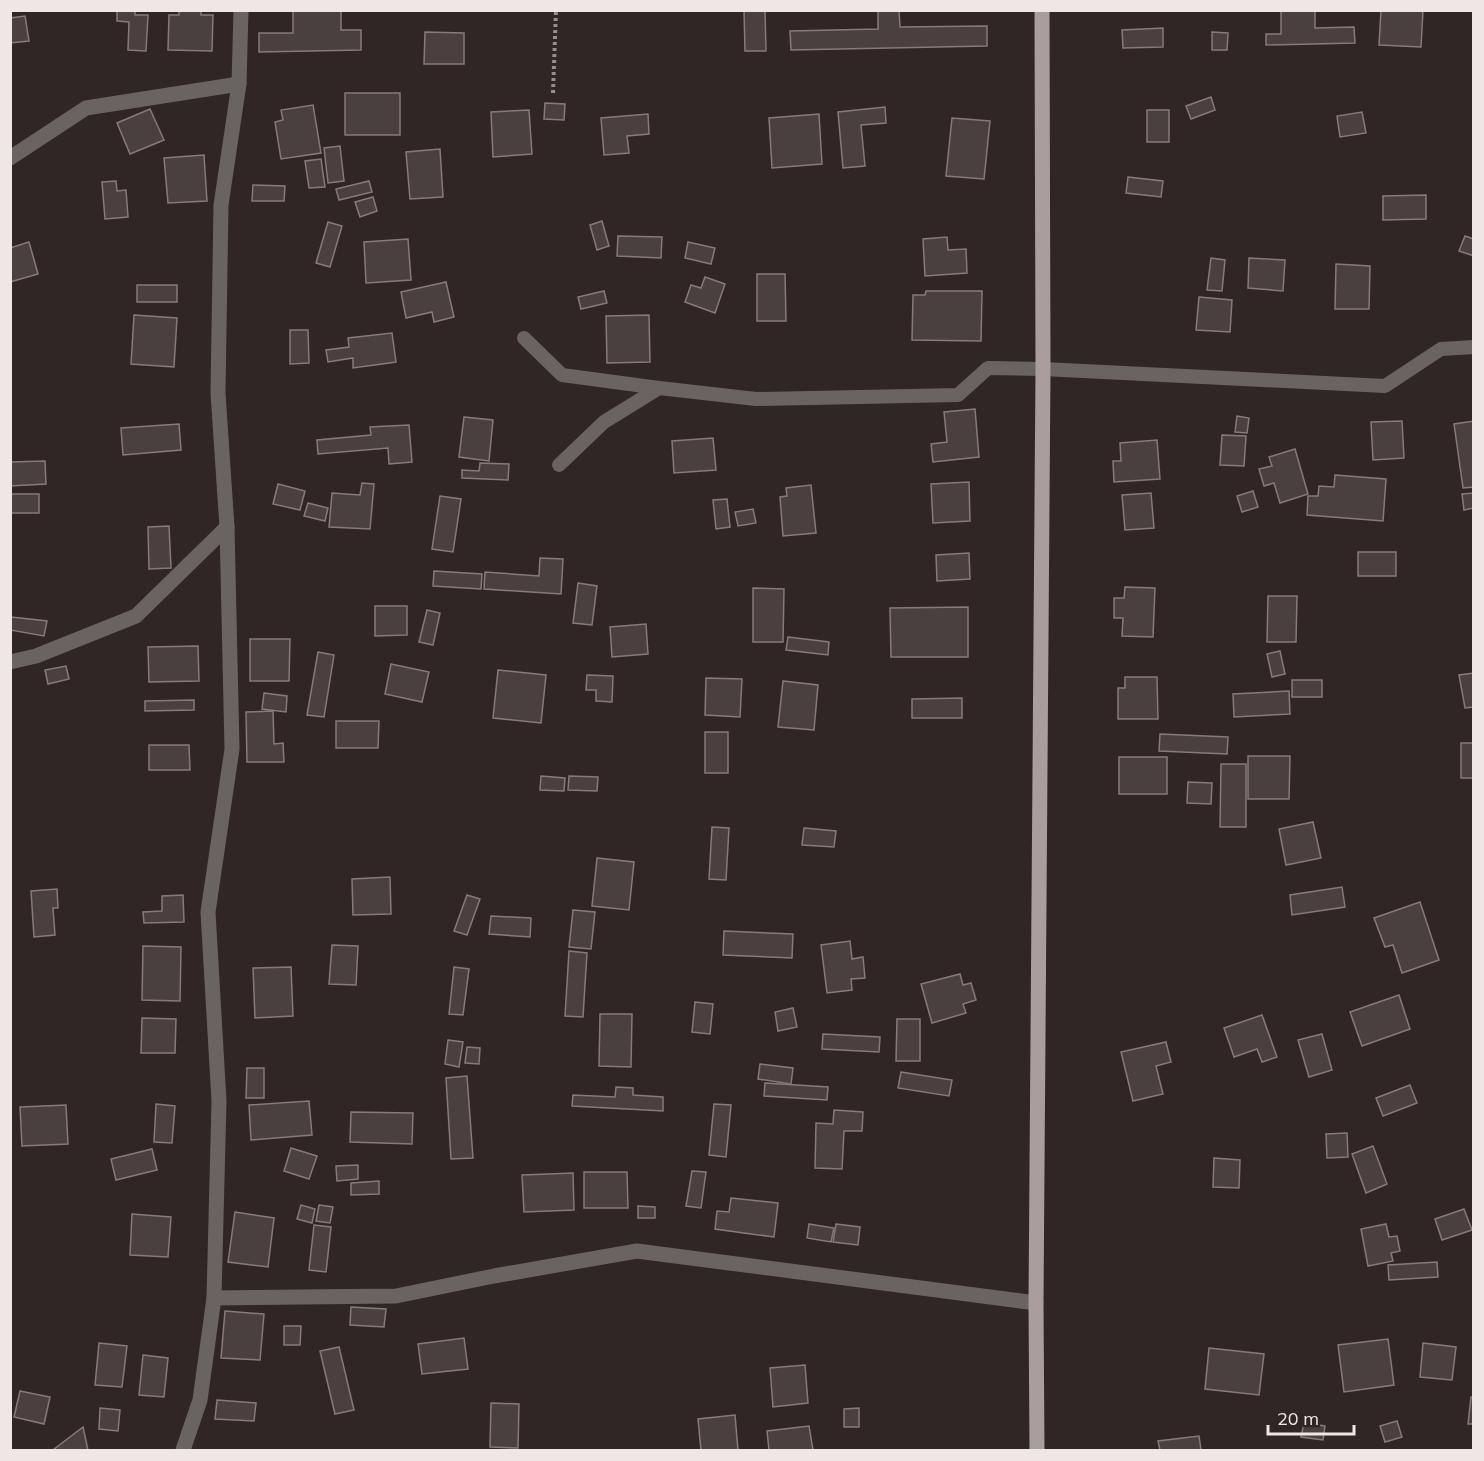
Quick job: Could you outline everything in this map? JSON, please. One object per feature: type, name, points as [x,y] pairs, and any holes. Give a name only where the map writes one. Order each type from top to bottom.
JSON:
[{"type":"main road","points":[[1037,1450],[1036,1302],[1043,369],[1042,10]]},
{"type":"street","points":[[183,1450],[200,1400],[214,1298],[219,1101],[208,912],[232,749],[227,527],[218,393],[221,205],[239,84],[241,10]]},
{"type":"street","points":[[10,158],[86,108],[239,84]]},
{"type":"street","points":[[10,662],[36,656],[136,616],[227,527]]},
{"type":"street","points":[[214,1298],[396,1296],[637,1251],[1036,1302]]},
{"type":"lane","points":[[524,338],[561,375],[756,399],[958,395],[988,368],[1385,386],[1441,349],[1473,347]]},
{"type":"lane","points":[[558,465],[604,422],[659,388]]},
{"type":"path","points":[[553,93],[556,10]]},
{"type":"building","points":[[117,10],[135,10],[135,15],[148,15],[146,51],[128,50],[129,22],[117,21]]},
{"type":"building","points":[[179,10],[201,10],[201,15],[213,15],[212,51],[168,50],[169,15],[179,15]]},
{"type":"building","points":[[293,10],[341,10],[341,30],[361,30],[361,50],[259,52],[259,33],[293,33]]},
{"type":"building","points":[[744,10],[765,10],[766,51],[745,51]]},
{"type":"building","points":[[878,10],[899,10],[900,27],[987,26],[987,46],[791,50],[790,31],[878,29]]},
{"type":"building","points":[[1281,10],[1315,10],[1315,28],[1354,27],[1355,43],[1266,45],[1266,34],[1281,34]]},
{"type":"building","points":[[1381,10],[1423,10],[1421,47],[1379,45]]},
{"type":"building","points":[[25,16],[29,41],[10,43],[10,18]]},
{"type":"building","points":[[1163,28],[1163,47],[1123,48],[1122,30]]},
{"type":"building","points":[[425,32],[464,33],[464,64],[424,64]]},
{"type":"building","points":[[1212,32],[1228,33],[1227,50],[1212,50]]},
{"type":"building","points":[[345,93],[400,93],[400,135],[345,135]]},
{"type":"building","points":[[1211,97],[1215,110],[1191,119],[1186,106]]},
{"type":"building","points":[[545,103],[565,104],[564,120],[544,119]]},
{"type":"building","points":[[313,105],[321,153],[281,159],[275,122],[283,120],[281,110]]},
{"type":"building","points":[[885,107],[886,123],[861,125],[865,166],[843,168],[838,112]]},
{"type":"building","points":[[150,109],[164,140],[130,154],[117,123]]},
{"type":"building","points":[[529,110],[532,154],[493,157],[491,112]]},
{"type":"building","points":[[1147,110],[1169,110],[1169,142],[1147,142]]},
{"type":"building","points":[[1362,112],[1366,133],[1340,137],[1337,116]]},
{"type":"building","points":[[648,114],[649,134],[627,136],[629,153],[604,155],[601,118]]},
{"type":"building","points":[[819,114],[822,164],[772,168],[769,118]]},
{"type":"building","points":[[952,118],[990,121],[984,179],[946,176]]},
{"type":"building","points":[[340,146],[344,181],[328,183],[324,148]]},
{"type":"building","points":[[440,149],[443,197],[410,199],[406,152]]},
{"type":"building","points":[[204,155],[207,201],[168,203],[164,158]]},
{"type":"building","points":[[321,159],[325,187],[309,188],[305,161]]},
{"type":"building","points":[[1128,177],[1163,181],[1161,197],[1126,193]]},
{"type":"building","points":[[116,181],[117,191],[126,190],[128,217],[105,219],[102,182]]},
{"type":"building","points":[[369,181],[372,192],[339,200],[336,189]]},
{"type":"building","points":[[253,185],[285,186],[284,201],[252,201]]},
{"type":"building","points":[[1426,195],[1426,219],[1383,220],[1383,196]]},
{"type":"building","points":[[373,197],[377,211],[360,217],[355,202]]},
{"type":"building","points":[[602,221],[609,246],[597,250],[590,225]]},
{"type":"building","points":[[328,222],[342,226],[330,267],[316,263]]},
{"type":"building","points":[[618,236],[662,237],[661,258],[617,256]]},
{"type":"building","points":[[1465,236],[1474,239],[1474,256],[1459,251]]},
{"type":"building","points":[[947,237],[948,250],[966,249],[967,273],[925,276],[923,239]]},
{"type":"building","points":[[408,239],[411,280],[366,283],[364,242]]},
{"type":"building","points":[[29,242],[38,274],[10,282],[10,248]]},
{"type":"building","points":[[688,242],[715,248],[711,264],[685,258]]},
{"type":"building","points":[[1211,258],[1225,260],[1222,291],[1207,290]]},
{"type":"building","points":[[1249,258],[1285,260],[1283,291],[1248,288]]},
{"type":"building","points":[[1336,264],[1370,266],[1369,309],[1335,309]]},
{"type":"building","points":[[757,274],[785,274],[786,321],[757,321]]},
{"type":"building","points":[[705,277],[725,284],[715,313],[685,302],[691,285],[701,288]]},
{"type":"building","points":[[446,282],[454,317],[434,322],[432,312],[406,318],[401,292]]},
{"type":"building","points":[[137,285],[177,285],[177,302],[137,302]]},
{"type":"building","points":[[604,291],[607,303],[581,309],[578,297]]},
{"type":"building","points":[[926,291],[982,291],[981,341],[912,340],[913,295],[925,295]]},
{"type":"building","points":[[1199,297],[1232,300],[1230,332],[1196,330]]},
{"type":"building","points":[[134,315],[177,318],[174,367],[131,364]]},
{"type":"building","points":[[649,315],[650,362],[607,363],[606,316]]},
{"type":"building","points":[[290,330],[308,330],[309,363],[290,364]]},
{"type":"building","points":[[392,333],[396,362],[353,368],[353,358],[328,362],[326,350],[349,347],[348,338]]},
{"type":"building","points":[[975,409],[979,457],[933,462],[931,444],[947,442],[944,412]]},
{"type":"building","points":[[1237,416],[1249,418],[1247,433],[1235,432]]},
{"type":"building","points":[[464,417],[493,420],[489,461],[459,457]]},
{"type":"building","points":[[1402,421],[1404,458],[1373,460],[1371,422]]},
{"type":"building","points":[[1474,421],[1474,487],[1463,488],[1454,424]]},
{"type":"building","points":[[179,424],[181,450],[123,455],[121,428]]},
{"type":"building","points":[[409,425],[412,462],[389,464],[388,448],[318,454],[317,440],[371,435],[370,427]]},
{"type":"building","points":[[1222,435],[1246,436],[1244,466],[1220,465]]},
{"type":"building","points":[[713,438],[716,470],[674,473],[672,441]]},
{"type":"building","points":[[1157,440],[1160,479],[1114,482],[1113,461],[1121,461],[1120,443]]},
{"type":"building","points":[[1295,449],[1308,494],[1280,503],[1274,483],[1264,486],[1259,469],[1272,466],[1269,457]]},
{"type":"building","points":[[45,461],[46,484],[10,486],[10,462]]},
{"type":"building","points":[[480,463],[509,464],[508,480],[462,478],[462,470],[479,471]]},
{"type":"building","points":[[1335,475],[1386,479],[1383,521],[1307,515],[1308,496],[1318,496],[1319,486],[1334,487]]},
{"type":"building","points":[[969,482],[970,521],[933,523],[931,484]]},
{"type":"building","points":[[362,483],[374,484],[370,529],[329,527],[332,493],[360,495]]},
{"type":"building","points":[[278,484],[305,491],[300,510],[273,504]]},
{"type":"building","points":[[811,485],[816,533],[783,536],[780,497],[787,496],[786,488]]},
{"type":"building","points":[[1253,491],[1258,507],[1242,512],[1237,496]]},
{"type":"building","points":[[1151,493],[1154,528],[1125,530],[1122,495]]},
{"type":"building","points":[[1474,493],[1474,508],[1464,510],[1462,494]]},
{"type":"building","points":[[10,494],[39,494],[39,513],[10,513]]},
{"type":"building","points":[[440,496],[461,499],[453,552],[432,549]]},
{"type":"building","points":[[727,499],[730,527],[716,529],[713,500]]},
{"type":"building","points":[[308,503],[328,508],[325,521],[304,516]]},
{"type":"building","points":[[753,509],[756,523],[738,526],[735,512]]},
{"type":"building","points":[[169,526],[171,568],[149,569],[148,527]]},
{"type":"building","points":[[1358,552],[1396,552],[1396,576],[1358,576]]},
{"type":"building","points":[[969,553],[970,579],[937,581],[936,555]]},
{"type":"building","points":[[540,558],[563,559],[561,594],[484,589],[485,572],[539,576]]},
{"type":"building","points":[[434,571],[482,574],[481,589],[433,586]]},
{"type":"building","points":[[578,583],[597,586],[592,625],[573,623]]},
{"type":"building","points":[[1125,587],[1155,588],[1153,637],[1122,636],[1123,618],[1114,618],[1114,598],[1124,598]]},
{"type":"building","points":[[753,588],[784,589],[783,642],[753,642]]},
{"type":"building","points":[[1268,596],[1297,596],[1296,642],[1267,642]]},
{"type":"building","points":[[375,606],[407,606],[407,635],[375,636]]},
{"type":"building","points":[[968,607],[968,657],[891,657],[890,608]]},
{"type":"building","points":[[427,610],[440,613],[433,645],[419,642]]},
{"type":"building","points":[[11,617],[47,621],[44,636],[10,630]]},
{"type":"building","points":[[646,624],[648,654],[612,657],[610,627]]},
{"type":"building","points":[[788,637],[829,642],[828,655],[786,650]]},
{"type":"building","points":[[250,639],[290,639],[289,681],[250,681]]},
{"type":"building","points":[[198,646],[199,681],[149,682],[148,647]]},
{"type":"building","points":[[1280,651],[1285,674],[1272,677],[1267,654]]},
{"type":"building","points":[[318,652],[334,655],[324,717],[307,715]]},
{"type":"building","points":[[391,664],[429,672],[422,702],[385,694]]},
{"type":"building","points":[[66,666],[69,679],[48,684],[45,670]]},
{"type":"building","points":[[498,670],[546,675],[541,723],[493,718]]},
{"type":"building","points":[[1474,673],[1474,707],[1465,708],[1459,675]]},
{"type":"building","points":[[587,675],[613,676],[612,702],[596,701],[596,690],[586,690]]},
{"type":"building","points":[[1125,677],[1157,677],[1158,719],[1118,719],[1118,688],[1125,688]]},
{"type":"building","points":[[706,678],[742,679],[740,717],[705,715]]},
{"type":"building","points":[[1292,680],[1322,680],[1322,697],[1292,697]]},
{"type":"building","points":[[783,681],[818,685],[814,730],[778,727]]},
{"type":"building","points":[[1289,691],[1290,714],[1234,717],[1233,694]]},
{"type":"building","points":[[264,693],[287,696],[286,712],[262,709]]},
{"type":"building","points":[[962,698],[962,718],[912,718],[912,699]]},
{"type":"building","points":[[194,700],[194,710],[145,711],[145,701]]},
{"type":"building","points":[[273,711],[274,744],[283,743],[284,762],[247,762],[246,712]]},
{"type":"building","points":[[336,721],[379,721],[378,748],[336,748]]},
{"type":"building","points":[[705,732],[728,732],[728,773],[705,773]]},
{"type":"building","points":[[1160,734],[1228,737],[1227,754],[1159,751]]},
{"type":"building","points":[[1461,743],[1474,743],[1474,778],[1461,778]]},
{"type":"building","points":[[149,745],[189,745],[190,770],[149,770]]},
{"type":"building","points":[[1248,756],[1290,756],[1289,799],[1248,799]]},
{"type":"building","points":[[1119,757],[1167,757],[1167,794],[1119,794]]},
{"type":"building","points":[[1221,764],[1246,764],[1246,827],[1220,827]]},
{"type":"building","points":[[541,776],[565,778],[564,791],[540,790]]},
{"type":"building","points":[[569,776],[598,777],[597,791],[568,790]]},
{"type":"building","points":[[1188,782],[1212,783],[1211,804],[1187,803]]},
{"type":"building","points":[[1313,822],[1321,858],[1286,865],[1279,829]]},
{"type":"building","points":[[712,827],[729,828],[726,880],[709,879]]},
{"type":"building","points":[[804,828],[836,831],[834,847],[802,845]]},
{"type":"building","points":[[597,858],[634,862],[629,910],[592,906]]},
{"type":"building","points":[[390,877],[391,914],[353,915],[352,879]]},
{"type":"building","points":[[1342,887],[1345,907],[1292,915],[1290,895]]},
{"type":"building","points":[[57,889],[58,908],[53,908],[55,935],[34,937],[31,891]]},
{"type":"building","points":[[183,895],[184,922],[144,923],[143,912],[162,911],[162,896]]},
{"type":"building","points":[[467,895],[480,899],[467,935],[454,931]]},
{"type":"building","points":[[1420,902],[1439,960],[1402,973],[1393,945],[1385,947],[1374,918]]},
{"type":"building","points":[[573,910],[595,912],[591,949],[569,947]]},
{"type":"building","points":[[491,916],[531,918],[530,937],[489,934]]},
{"type":"building","points":[[724,931],[793,934],[792,958],[723,955]]},
{"type":"building","points":[[850,941],[852,959],[863,957],[865,978],[851,979],[852,990],[827,993],[821,945]]},
{"type":"building","points":[[332,945],[358,946],[356,985],[329,984]]},
{"type":"building","points":[[143,946],[181,947],[180,1001],[142,1000]]},
{"type":"building","points":[[569,951],[587,953],[583,1017],[565,1016]]},
{"type":"building","points":[[291,967],[293,1016],[255,1018],[253,968]]},
{"type":"building","points":[[454,967],[469,969],[463,1015],[449,1014]]},
{"type":"building","points":[[960,974],[963,985],[971,983],[976,1000],[963,1004],[966,1013],[932,1023],[921,984]]},
{"type":"building","points":[[1399,995],[1410,1029],[1362,1046],[1350,1012]]},
{"type":"building","points":[[695,1002],[713,1004],[710,1034],[692,1032]]},
{"type":"building","points":[[793,1008],[797,1027],[778,1031],[775,1012]]},
{"type":"building","points":[[600,1014],[632,1014],[631,1067],[599,1066]]},
{"type":"building","points":[[1262,1015],[1277,1057],[1262,1062],[1257,1049],[1234,1057],[1224,1028]]},
{"type":"building","points":[[142,1018],[176,1019],[175,1053],[141,1053]]},
{"type":"building","points":[[897,1019],[920,1019],[920,1061],[896,1061]]},
{"type":"building","points":[[823,1034],[880,1037],[879,1052],[822,1049]]},
{"type":"building","points":[[1322,1034],[1332,1070],[1309,1077],[1298,1040]]},
{"type":"building","points":[[448,1040],[463,1042],[459,1067],[445,1064]]},
{"type":"building","points":[[1166,1042],[1171,1062],[1156,1066],[1163,1094],[1133,1101],[1121,1052]]},
{"type":"building","points":[[467,1047],[480,1048],[479,1064],[465,1063]]},
{"type":"building","points":[[760,1064],[793,1068],[791,1084],[758,1079]]},
{"type":"building","points":[[247,1068],[264,1068],[264,1098],[246,1098]]},
{"type":"building","points":[[901,1072],[952,1080],[949,1096],[898,1088]]},
{"type":"building","points":[[467,1076],[473,1158],[451,1159],[446,1078]]},
{"type":"building","points":[[765,1083],[828,1087],[827,1100],[764,1096]]},
{"type":"building","points":[[1410,1085],[1417,1103],[1383,1116],[1376,1098]]},
{"type":"building","points":[[616,1087],[633,1088],[633,1095],[663,1097],[663,1111],[572,1106],[573,1095],[615,1097]]},
{"type":"building","points":[[309,1101],[312,1135],[251,1140],[249,1105]]},
{"type":"building","points":[[156,1104],[175,1106],[172,1143],[154,1142]]},
{"type":"building","points":[[714,1104],[731,1105],[726,1157],[709,1155]]},
{"type":"building","points":[[66,1105],[68,1144],[22,1146],[20,1107]]},
{"type":"building","points":[[834,1110],[863,1112],[862,1131],[844,1131],[842,1169],[815,1168],[816,1123],[833,1124]]},
{"type":"building","points":[[351,1112],[413,1113],[412,1144],[350,1142]]},
{"type":"building","points":[[1347,1133],[1348,1157],[1327,1158],[1326,1134]]},
{"type":"building","points":[[1373,1146],[1387,1184],[1366,1193],[1352,1154]]},
{"type":"building","points":[[291,1148],[317,1156],[309,1179],[284,1171]]},
{"type":"building","points":[[152,1149],[157,1170],[116,1180],[111,1159]]},
{"type":"building","points":[[1214,1158],[1240,1160],[1239,1188],[1213,1187]]},
{"type":"building","points":[[358,1165],[358,1179],[337,1181],[336,1166]]},
{"type":"building","points":[[692,1171],[706,1172],[701,1208],[686,1206]]},
{"type":"building","points":[[584,1172],[627,1172],[628,1208],[584,1208]]},
{"type":"building","points":[[573,1173],[574,1210],[524,1212],[522,1175]]},
{"type":"building","points":[[379,1181],[379,1194],[351,1195],[351,1183]]},
{"type":"building","points":[[731,1198],[778,1203],[774,1237],[715,1229],[717,1211],[729,1212]]},
{"type":"building","points":[[301,1205],[315,1209],[312,1223],[297,1219]]},
{"type":"building","points":[[319,1205],[333,1207],[330,1223],[316,1221]]},
{"type":"building","points":[[638,1206],[655,1207],[655,1218],[638,1218]]},
{"type":"building","points":[[1464,1209],[1472,1230],[1442,1240],[1435,1219]]},
{"type":"building","points":[[235,1212],[274,1218],[268,1267],[228,1262]]},
{"type":"building","points":[[132,1214],[171,1217],[168,1257],[130,1255]]},
{"type":"building","points":[[809,1224],[834,1228],[831,1242],[807,1238]]},
{"type":"building","points":[[836,1224],[860,1227],[858,1245],[833,1242]]},
{"type":"building","points":[[1386,1224],[1389,1237],[1397,1236],[1400,1251],[1391,1253],[1393,1261],[1368,1266],[1361,1229]]},
{"type":"building","points":[[314,1225],[331,1227],[326,1272],[309,1270]]},
{"type":"building","points":[[1437,1262],[1438,1277],[1389,1280],[1388,1265]]},
{"type":"building","points":[[351,1307],[386,1309],[384,1327],[350,1325]]},
{"type":"building","points":[[225,1311],[264,1314],[260,1360],[221,1358]]},
{"type":"building","points":[[284,1326],[301,1326],[300,1345],[284,1345]]},
{"type":"building","points":[[464,1338],[468,1369],[422,1374],[418,1344]]},
{"type":"building","points":[[1388,1339],[1394,1385],[1344,1392],[1338,1345]]},
{"type":"building","points":[[99,1343],[127,1346],[122,1387],[95,1385]]},
{"type":"building","points":[[1423,1343],[1456,1347],[1452,1380],[1420,1377]]},
{"type":"building","points":[[339,1347],[354,1410],[335,1414],[320,1351]]},
{"type":"building","points":[[1209,1348],[1264,1354],[1259,1395],[1205,1389]]},
{"type":"building","points":[[143,1355],[168,1358],[164,1397],[139,1395]]},
{"type":"building","points":[[805,1365],[808,1403],[773,1407],[770,1368]]},
{"type":"building","points":[[20,1391],[50,1397],[44,1424],[14,1417]]},
{"type":"building","points":[[1471,1397],[1474,1397],[1474,1424],[1468,1424]]},
{"type":"building","points":[[217,1400],[256,1403],[254,1421],[215,1419]]},
{"type":"building","points":[[491,1403],[519,1404],[518,1448],[490,1447]]},
{"type":"building","points":[[100,1408],[120,1410],[118,1431],[99,1429]]},
{"type":"building","points":[[859,1408],[859,1427],[844,1427],[844,1409]]},
{"type":"building","points":[[735,1415],[738,1450],[701,1450],[698,1419]]},
{"type":"building","points":[[1397,1421],[1402,1437],[1385,1442],[1380,1426]]},
{"type":"building","points":[[1304,1423],[1325,1426],[1323,1440],[1301,1437]]},
{"type":"building","points":[[809,1426],[813,1450],[769,1450],[767,1431]]},
{"type":"building","points":[[83,1427],[88,1450],[53,1450]]},
{"type":"building","points":[[1199,1436],[1201,1450],[1160,1450],[1158,1441]]}]
